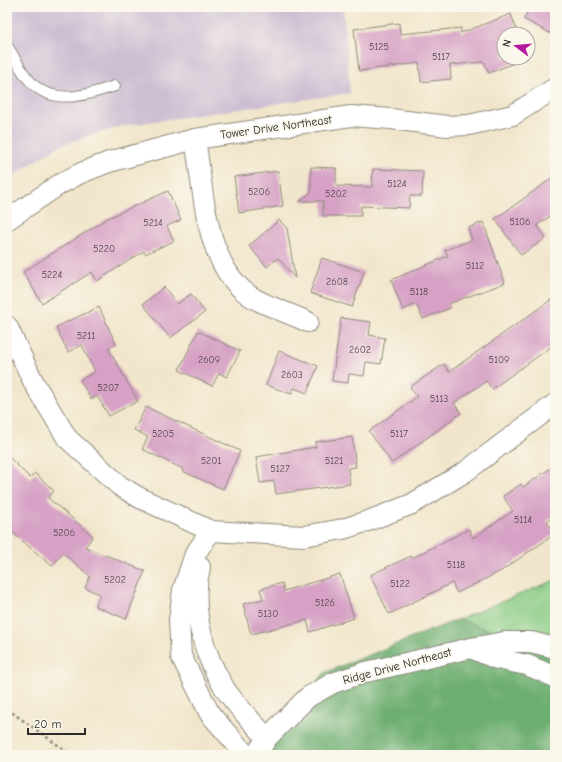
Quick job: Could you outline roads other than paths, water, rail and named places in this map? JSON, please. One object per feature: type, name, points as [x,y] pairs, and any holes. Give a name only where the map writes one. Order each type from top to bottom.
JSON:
[{"type":"street","name":"Tower Drive Northeast","points":[[7,220],[60,184],[81,173],[108,162],[195,139],[351,116],[391,119],[425,124],[469,125],[513,115],[555,88]]},
{"type":"street","points":[[195,139],[208,220],[215,248],[230,277],[255,298],[308,322]]},
{"type":"street","points":[[7,326],[34,383],[68,438],[120,486],[140,498],[211,530],[304,536],[344,530],[412,504],[465,472],[555,404]]},
{"type":"street","points":[[211,530],[197,580],[199,624],[211,663],[226,690],[267,738]]},
{"type":"street","points":[[211,530],[195,554],[183,590],[179,620],[181,656],[210,714],[246,755]]},
{"type":"street","name":"Ridge Drive Northeast","points":[[256,755],[267,738],[308,697],[333,683],[366,672],[504,642],[531,642],[555,648]]},
{"type":"street","points":[[471,648],[497,658],[527,665],[555,677]]},
{"type":"lane","points":[[7,46],[29,80],[40,90],[66,97],[75,97],[115,86]]}]
